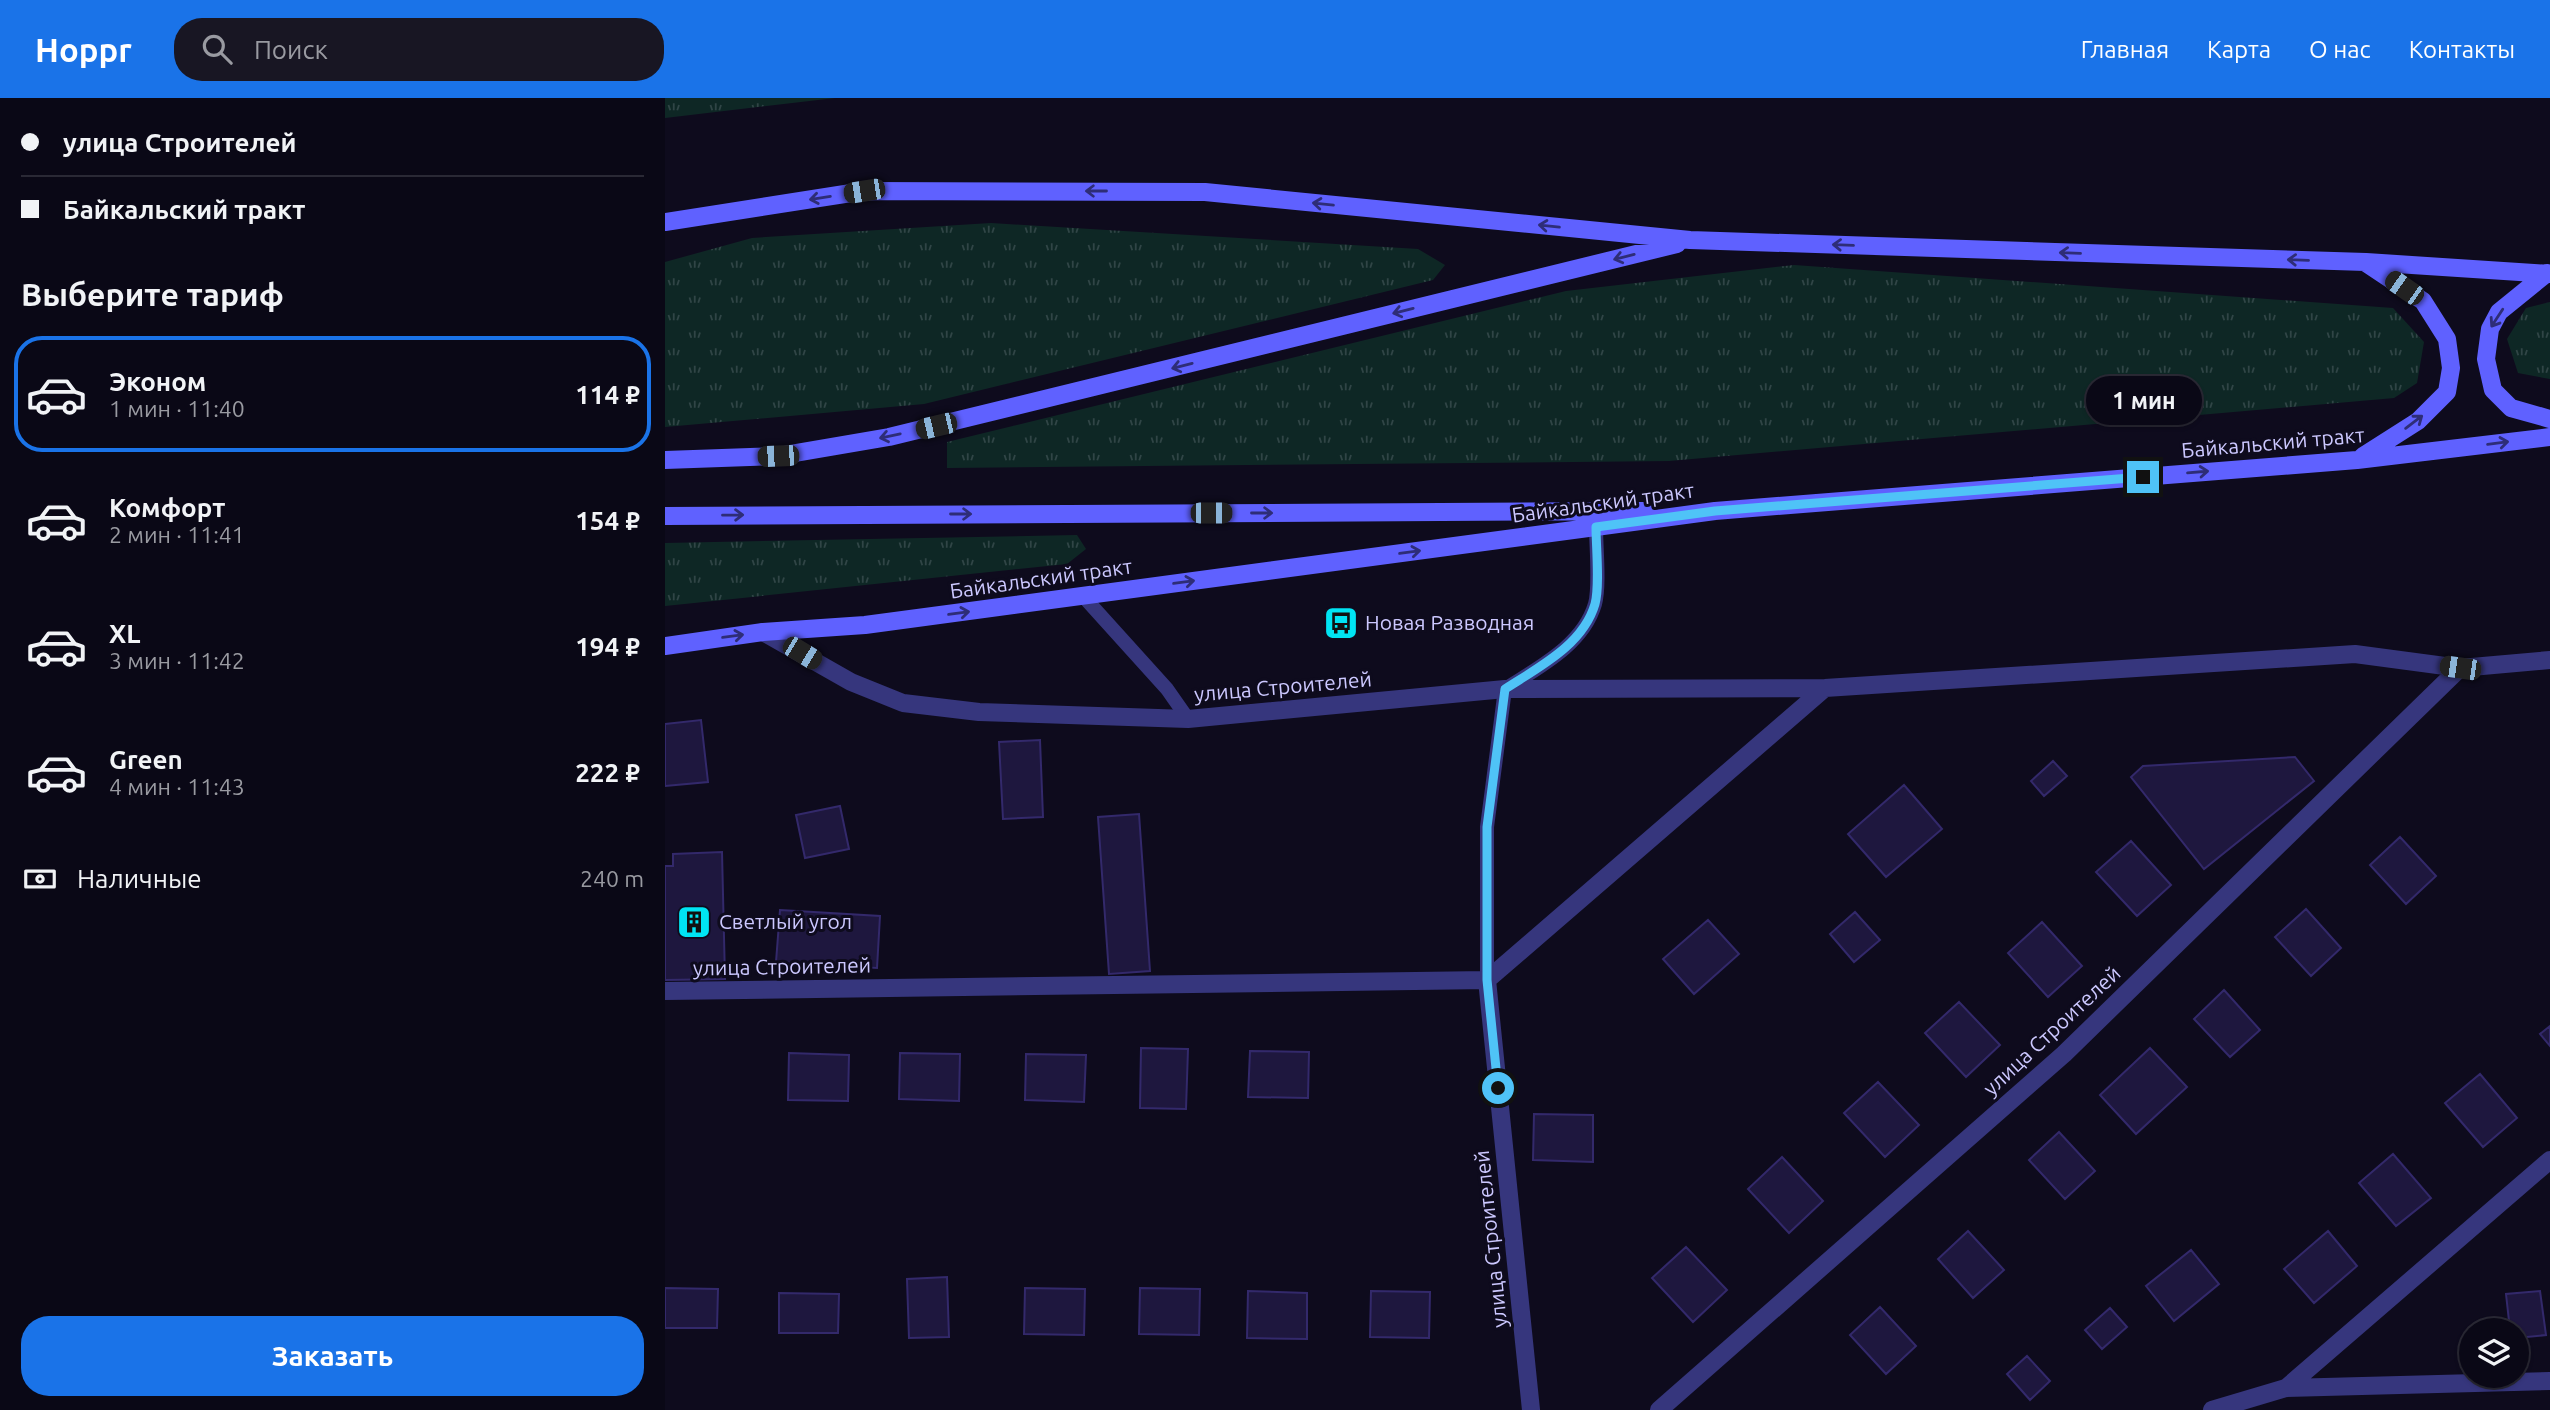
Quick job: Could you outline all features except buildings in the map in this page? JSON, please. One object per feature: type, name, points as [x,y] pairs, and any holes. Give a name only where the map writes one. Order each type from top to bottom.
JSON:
[{"type":"main road","points":[[665,222],[864,191],[1205,192],[1690,240],[2366,262],[2548,273]]},
{"type":"main road","points":[[665,460],[778,456],[888,437],[1690,240]]},
{"type":"main road","points":[[2357,460],[2418,421],[2447,392],[2452,369],[2447,339],[2423,301],[2366,262]]},
{"type":"main road","points":[[2548,273],[2498,312],[2490,329],[2486,359],[2493,390],[2511,408],[2550,419]]},
{"type":"main road","name":"Байкальский тракт","points":[[665,646],[763,632],[865,625],[1715,511],[2357,460],[2550,437]]},
{"type":"main road","points":[[665,516],[1715,511]]},
{"type":"street","name":"улица Строителей","points":[[763,632],[851,682],[903,703],[979,712],[1188,719],[1505,689],[1825,688],[2355,654],[2460,668],[2550,660]]},
{"type":"street","name":"улица Строителей","points":[[1659,1410],[2064,1054],[2460,668]]},
{"type":"street","points":[[1487,980],[1825,688]]},
{"type":"street","name":"улица Строителей","points":[[665,991],[1487,980],[1531,1410]]},
{"type":"street","points":[[2286,1388],[2550,1160]]},
{"type":"street","points":[[2212,1410],[2286,1388],[2550,1381]]},
{"type":"lane","points":[[1487,980],[1487,827],[1505,689],[1561,652],[1587,624],[1596,602],[1596,527]]},
{"type":"lane","points":[[1083,596],[1167,689],[1188,719]]},
{"type":"green space","points":[[665,98],[835,98],[665,118]]},
{"type":"green space","points":[[991,223],[1418,249],[1445,265],[1433,280],[924,404],[665,427],[665,262],[752,238]]},
{"type":"green space","points":[[1794,265],[2393,308],[2424,342],[2417,383],[2394,398],[1669,461],[947,468],[947,442],[1566,291]]},
{"type":"green space","points":[[2550,302],[2550,379],[2518,373],[2507,339],[2526,308]]},
{"type":"green space","points":[[1077,535],[1086,549],[1067,564],[665,606],[665,543]]},
{"type":"place","name":"Новая Разводная","points":[[1341,623]]},
{"type":"place","name":"Светлый угол","points":[[694,922]]},
{"type":"route","points":[[1498,1088],[1487,980],[1487,827],[1505,689],[1561,652],[1587,624],[1596,602],[1596,527],[1715,511],[2143,477]]}]
